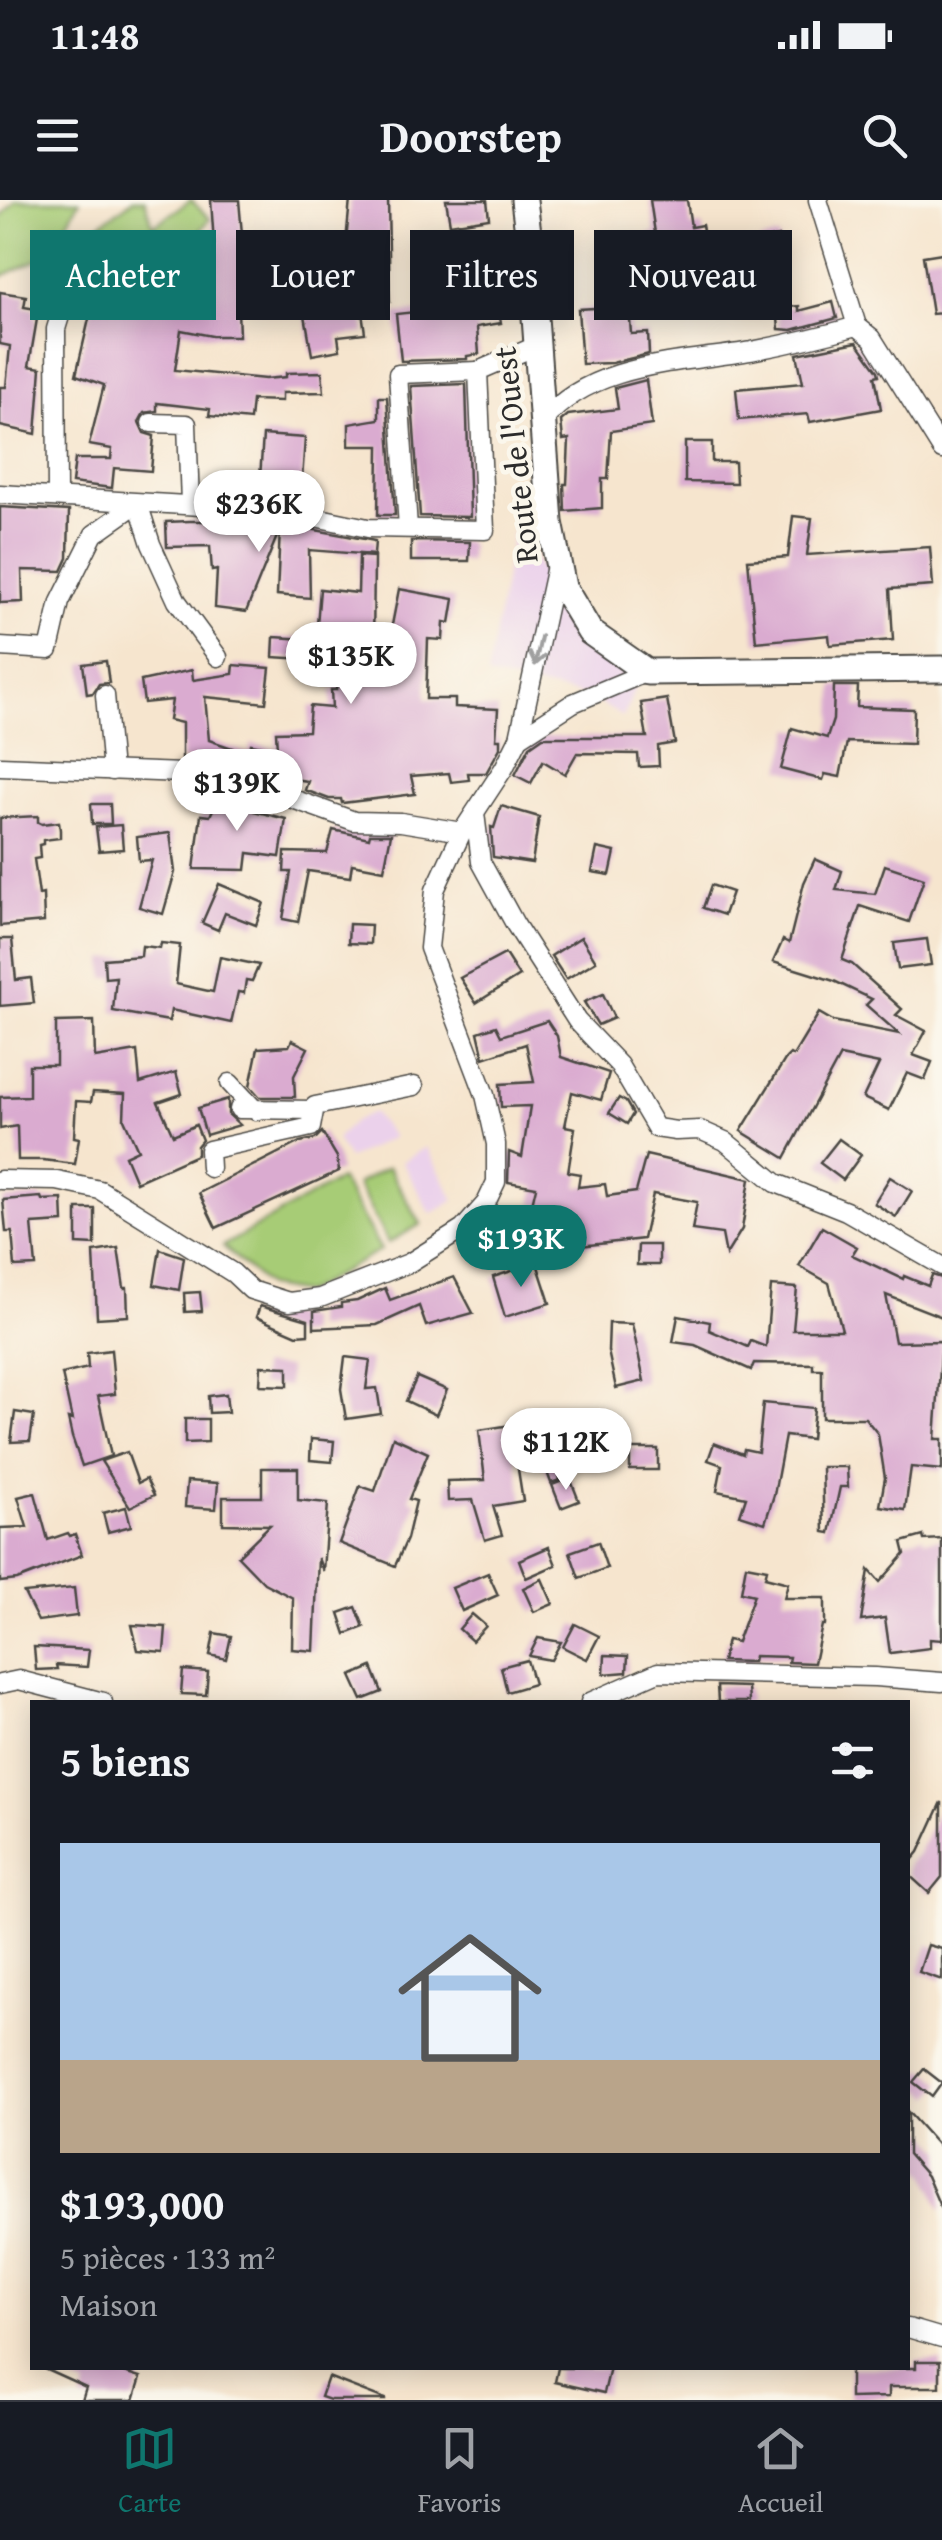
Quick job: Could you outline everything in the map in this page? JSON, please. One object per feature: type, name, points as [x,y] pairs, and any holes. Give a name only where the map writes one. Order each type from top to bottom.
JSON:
[{"type":"main road","name":"Route de l'Ouest","points":[[524,200],[556,564],[563,587],[590,632],[647,672]]},
{"type":"main road","points":[[647,672],[942,670]]},
{"type":"street","points":[[818,200],[857,326],[872,338],[942,450]]},
{"type":"street","points":[[58,497],[59,320]]},
{"type":"street","points":[[543,421],[562,402],[591,384],[646,367],[792,344],[857,326]]},
{"type":"street","points":[[408,528],[398,374],[478,370],[536,346]]},
{"type":"street","points":[[0,494],[286,510],[368,528],[484,530],[478,370]]},
{"type":"street","points":[[151,423],[187,424],[190,504]]},
{"type":"street","points":[[0,647],[49,650],[60,602],[94,534],[138,503]]},
{"type":"street","points":[[138,503],[151,544],[177,601],[218,657]]},
{"type":"street","points":[[0,1180],[57,1181],[100,1190],[233,1273],[251,1290],[289,1302],[337,1293],[409,1263],[463,1229],[486,1203],[496,1182],[496,1144],[485,1095],[430,948],[436,890],[462,832],[519,738],[556,564]]},
{"type":"street","points":[[519,738],[573,703],[647,672]]},
{"type":"street","points":[[105,696],[112,771]]},
{"type":"street","points":[[0,766],[208,774],[254,784],[354,821],[401,822],[462,832]]},
{"type":"street","points":[[475,813],[482,862],[515,924],[578,1022],[619,1066],[656,1128],[700,1130],[726,1142],[776,1182],[846,1211],[942,1266]]},
{"type":"street","points":[[230,1083],[248,1110],[314,1110]]},
{"type":"street","points":[[210,1168],[209,1150],[310,1128],[315,1106],[414,1086]]},
{"type":"street","points":[[595,1700],[658,1672],[874,1676],[942,1682]]},
{"type":"street","points":[[0,1684],[19,1680],[96,1700]]},
{"type":"street","points":[[910,2329],[942,2338]]},
{"type":"shaded area","points":[[515,522],[552,590],[638,681],[623,717],[590,697],[487,676]]},
{"type":"shaded area","points":[[373,1113],[393,1137],[348,1159],[336,1139],[354,1121]]},
{"type":"shaded area","points":[[426,1147],[455,1200],[431,1214],[402,1162]]},
{"type":"green space","points":[[16,200],[80,200],[63,230],[30,230],[30,263],[0,277],[0,218]]},
{"type":"green space","points":[[133,200],[145,200],[153,226],[191,200],[210,219],[201,230],[92,230]]},
{"type":"green space","points":[[388,1167],[421,1224],[388,1243],[357,1184]]},
{"type":"green space","points":[[340,1179],[381,1250],[304,1293],[268,1287],[223,1246]]},
{"type":"building","points":[[211,200],[239,200],[239,336],[181,330],[175,370],[265,379],[286,377],[286,373],[322,372],[324,392],[282,393],[282,401],[252,400],[250,420],[209,416],[210,409],[157,403],[157,411],[144,413],[139,422],[144,433],[154,436],[151,471],[114,468],[112,488],[72,483],[75,459],[111,459],[112,449],[89,445],[104,385],[76,375],[89,320],[216,320]]},
{"type":"building","points":[[350,200],[388,200],[389,230],[347,230]]},
{"type":"building","points":[[446,200],[487,200],[489,218],[450,224]]},
{"type":"building","points":[[650,200],[687,200],[691,227],[702,225],[703,230],[655,230]]},
{"type":"building","points":[[942,253],[942,313],[932,314],[923,256]]},
{"type":"building","points":[[0,292],[26,296],[24,307],[30,308],[30,320],[37,320],[29,366],[41,368],[36,434],[0,426],[0,387],[6,387],[10,346],[0,344]]},
{"type":"building","points":[[833,302],[837,318],[792,330],[779,329],[778,320],[792,320],[792,307],[799,306],[799,311]]},
{"type":"building","points":[[594,308],[594,320],[630,320],[631,334],[648,333],[649,354],[612,363],[582,364],[578,309]]},
{"type":"building","points":[[410,313],[410,320],[501,323],[477,327],[479,354],[467,359],[401,361],[396,314]]},
{"type":"building","points":[[306,320],[363,320],[365,333],[338,336],[340,350],[312,355]]},
{"type":"building","points":[[857,342],[878,371],[875,376],[881,409],[810,422],[808,414],[739,420],[736,389],[803,383],[797,354]]},
{"type":"building","points":[[646,380],[652,425],[611,431],[608,479],[602,479],[602,508],[565,511],[569,439],[563,440],[561,421],[568,415],[618,409],[615,388]]},
{"type":"building","points":[[466,384],[470,517],[420,516],[411,386]]},
{"type":"building","points":[[379,397],[387,397],[395,515],[378,515],[379,446],[349,446],[349,424],[379,419]]},
{"type":"building","points":[[263,435],[305,438],[301,494],[259,492]]},
{"type":"building","points":[[685,442],[712,442],[712,462],[735,462],[736,483],[685,482]]},
{"type":"building","points":[[0,507],[69,511],[68,558],[62,571],[22,570],[23,602],[0,603]]},
{"type":"building","points":[[793,516],[812,518],[807,555],[930,547],[933,586],[890,589],[893,640],[830,645],[829,635],[756,642],[748,560],[788,557]]},
{"type":"building","points":[[237,521],[375,541],[374,555],[309,550],[310,598],[277,595],[280,529],[246,612],[215,608],[217,570],[212,571],[210,546],[167,547],[166,522]]},
{"type":"building","points":[[411,541],[470,542],[469,561],[411,561]]},
{"type":"building","points":[[359,556],[374,557],[373,654],[386,656],[399,589],[454,599],[450,623],[444,622],[443,640],[428,639],[426,699],[455,699],[455,707],[498,709],[496,739],[500,739],[500,748],[486,773],[468,773],[469,780],[451,782],[449,773],[411,776],[415,794],[342,803],[341,799],[305,790],[308,781],[182,760],[182,723],[169,720],[172,700],[144,703],[141,681],[192,670],[193,680],[233,674],[234,665],[270,668],[266,703],[205,697],[209,740],[249,754],[251,744],[277,749],[276,732],[308,731],[310,706],[332,708],[331,690],[336,690],[341,650],[315,649],[320,589],[358,593]]},
{"type":"building","points":[[274,637],[306,639],[305,659],[273,657]]},
{"type":"building","points":[[106,661],[109,683],[99,684],[93,693],[87,694],[83,664]]},
{"type":"building","points":[[834,686],[858,686],[857,707],[914,709],[913,744],[847,742],[840,777],[825,774],[823,780],[781,769],[792,728],[827,738],[833,720]]},
{"type":"building","points":[[667,699],[675,743],[658,746],[659,766],[639,767],[638,754],[577,753],[565,774],[543,761],[531,783],[515,775],[530,746],[543,737],[647,737],[641,703]]},
{"type":"building","points":[[222,790],[257,799],[254,811],[286,819],[280,857],[248,853],[246,870],[194,869],[201,815],[210,816]]},
{"type":"building","points":[[91,804],[110,804],[111,824],[92,824]]},
{"type":"building","points":[[501,806],[539,817],[532,863],[493,857],[491,827],[494,828]]},
{"type":"building","points":[[38,816],[42,824],[59,822],[60,830],[60,838],[43,840],[39,845],[40,858],[34,859],[39,895],[43,894],[44,922],[0,926],[0,818]]},
{"type":"building","points":[[121,825],[123,849],[99,851],[96,827]]},
{"type":"building","points":[[333,830],[369,838],[370,834],[391,834],[384,870],[352,864],[350,877],[308,871],[298,922],[283,919],[291,872],[284,872],[285,852],[327,853]]},
{"type":"building","points":[[170,833],[175,872],[163,914],[139,907],[152,860],[139,861],[137,837]]},
{"type":"building","points":[[597,848],[615,852],[610,875],[592,872]]},
{"type":"building","points":[[815,859],[842,871],[836,890],[875,894],[885,865],[924,878],[909,922],[860,906],[842,960],[852,964],[902,1009],[896,1015],[926,1031],[913,1055],[932,1062],[925,1080],[907,1073],[889,1110],[863,1098],[879,1064],[840,1056],[785,1158],[741,1131],[819,1013],[833,1021],[899,1034],[866,1005],[872,999],[834,981],[773,962],[783,940],[789,943],[804,883]]},
{"type":"building","points":[[219,884],[264,903],[256,925],[225,913],[218,930],[202,923]]},
{"type":"building","points":[[711,885],[732,892],[724,915],[703,908]]},
{"type":"building","points":[[349,924],[371,925],[370,944],[348,943]]},
{"type":"building","points":[[581,937],[596,961],[566,979],[551,956]]},
{"type":"building","points":[[0,939],[12,939],[16,980],[31,978],[34,1003],[0,1006]]},
{"type":"building","points":[[927,939],[931,965],[898,969],[894,943]]},
{"type":"building","points":[[161,943],[180,945],[176,984],[213,992],[220,957],[259,965],[252,981],[246,980],[244,993],[238,992],[231,1023],[171,1010],[169,1021],[113,1011],[116,977],[105,978],[104,959],[141,956],[142,946],[160,948]]},
{"type":"building","points":[[505,954],[519,976],[476,1003],[460,978]]},
{"type":"building","points":[[603,994],[614,1018],[598,1025],[584,1002]]},
{"type":"building","points":[[94,1021],[95,1058],[137,1051],[140,1083],[176,1072],[182,1094],[158,1102],[173,1135],[196,1125],[202,1140],[197,1155],[136,1182],[125,1156],[138,1150],[124,1119],[125,1094],[93,1092],[91,1102],[76,1101],[74,1137],[79,1138],[75,1164],[18,1160],[17,1126],[0,1129],[0,1097],[29,1096],[29,1065],[56,1065],[56,1022]]},
{"type":"building","points":[[547,1021],[557,1036],[561,1057],[609,1073],[601,1100],[572,1092],[565,1126],[575,1128],[568,1172],[580,1174],[578,1187],[605,1184],[607,1196],[636,1192],[646,1155],[750,1179],[742,1229],[726,1255],[722,1234],[692,1230],[697,1202],[653,1194],[643,1239],[553,1246],[556,1209],[532,1204],[536,1187],[508,1182],[509,1152],[522,1157],[530,1106],[501,1107],[500,1084],[534,1082],[526,1044],[484,1058],[478,1032],[496,1026],[501,1036]]},
{"type":"building","points":[[292,1040],[308,1048],[294,1076],[295,1097],[260,1097],[250,1086],[258,1048],[289,1046]]},
{"type":"building","points":[[619,1098],[633,1114],[627,1124],[609,1113]]},
{"type":"building","points":[[228,1099],[228,1114],[240,1125],[206,1135],[198,1108]]},
{"type":"building","points":[[322,1132],[337,1157],[339,1171],[216,1228],[199,1193],[300,1142],[315,1139]]},
{"type":"building","points":[[839,1139],[861,1155],[843,1180],[820,1163]]},
{"type":"building","points":[[890,1177],[912,1191],[896,1217],[874,1203]]},
{"type":"building","points":[[62,1199],[63,1222],[32,1224],[36,1266],[15,1267],[12,1232],[6,1232],[3,1200]]},
{"type":"building","points":[[77,1209],[95,1209],[95,1245],[77,1244]]},
{"type":"building","points":[[822,1227],[857,1247],[852,1255],[903,1279],[904,1276],[928,1286],[932,1275],[942,1278],[942,1317],[886,1295],[895,1342],[942,1341],[935,1439],[942,1439],[942,1470],[911,1467],[905,1510],[880,1506],[885,1478],[878,1434],[865,1418],[822,1418],[822,1369],[813,1369],[813,1364],[754,1363],[751,1370],[695,1345],[673,1342],[678,1316],[710,1322],[709,1330],[748,1347],[751,1341],[766,1347],[771,1286],[797,1288],[793,1330],[842,1330],[829,1283],[799,1266]]},
{"type":"building","points":[[638,1245],[659,1245],[659,1265],[637,1265]]},
{"type":"building","points":[[118,1248],[127,1288],[128,1316],[97,1318],[94,1252]]},
{"type":"building","points":[[160,1249],[184,1257],[179,1290],[154,1285]]},
{"type":"building","points":[[537,1263],[550,1303],[505,1317],[493,1277]]},
{"type":"building","points":[[454,1277],[473,1313],[426,1326],[419,1306],[377,1325],[314,1328],[314,1311],[341,1307],[341,1303],[357,1301],[385,1288],[390,1300]]},
{"type":"building","points":[[200,1292],[202,1311],[185,1312],[184,1293]]},
{"type":"building","points":[[260,1306],[308,1320],[308,1334],[297,1335],[256,1317]]},
{"type":"building","points":[[609,1323],[632,1324],[644,1381],[616,1388],[608,1351]]},
{"type":"building","points":[[111,1350],[115,1394],[98,1396],[111,1456],[82,1466],[68,1419],[72,1420],[62,1374],[88,1368],[87,1353]]},
{"type":"building","points":[[345,1357],[370,1360],[366,1389],[377,1388],[381,1414],[346,1419],[341,1389]]},
{"type":"building","points":[[261,1366],[288,1367],[288,1386],[260,1385]]},
{"type":"building","points":[[417,1377],[447,1390],[436,1415],[406,1401]]},
{"type":"building","points":[[226,1394],[228,1412],[209,1413],[208,1396]]},
{"type":"building","points":[[763,1403],[814,1408],[811,1439],[785,1436],[765,1523],[740,1515],[746,1497],[717,1491],[722,1465],[708,1460],[714,1443],[743,1454],[744,1449],[758,1452]]},
{"type":"building","points":[[15,1412],[34,1415],[30,1441],[11,1442]]},
{"type":"building","points":[[185,1419],[208,1419],[208,1442],[185,1443]]},
{"type":"building","points":[[549,1419],[560,1480],[551,1483],[529,1422]]},
{"type":"building","points":[[511,1425],[523,1501],[493,1506],[502,1535],[485,1540],[473,1500],[448,1501],[447,1481],[485,1480],[479,1430]]},
{"type":"building","points":[[393,1437],[428,1453],[409,1499],[416,1501],[407,1539],[395,1566],[339,1543],[360,1486],[375,1491]]},
{"type":"building","points":[[311,1439],[334,1441],[332,1462],[310,1460]]},
{"type":"building","points":[[630,1449],[658,1449],[658,1470],[630,1470]]},
{"type":"building","points":[[127,1452],[138,1483],[146,1479],[154,1495],[130,1507],[101,1461]]},
{"type":"building","points":[[822,1467],[847,1467],[848,1487],[840,1487],[830,1533],[824,1532]]},
{"type":"building","points":[[262,1468],[298,1468],[298,1500],[328,1503],[323,1571],[318,1558],[314,1651],[292,1649],[293,1598],[264,1583],[238,1556],[270,1525],[223,1524],[223,1497],[262,1497]]},
{"type":"building","points":[[570,1478],[579,1501],[561,1508],[552,1485]]},
{"type":"building","points":[[187,1481],[218,1483],[216,1509],[185,1507]]},
{"type":"building","points":[[35,1493],[48,1540],[75,1534],[82,1555],[17,1580],[0,1582],[0,1528],[27,1527],[18,1497]]},
{"type":"building","points":[[126,1507],[131,1526],[108,1532],[103,1513]]},
{"type":"building","points":[[923,1536],[924,1540],[942,1539],[942,1640],[930,1639],[930,1648],[890,1653],[885,1618],[861,1621],[869,1570],[880,1582],[905,1554],[902,1542]]},
{"type":"building","points":[[598,1542],[607,1568],[579,1578],[570,1552]]},
{"type":"building","points":[[549,1547],[556,1565],[526,1578],[519,1560]]},
{"type":"building","points":[[746,1565],[767,1569],[765,1577],[788,1583],[784,1598],[825,1598],[825,1625],[814,1663],[788,1662],[789,1657],[754,1656],[753,1662],[722,1661],[727,1640],[737,1642],[754,1595],[741,1592]]},
{"type":"building","points":[[488,1573],[498,1595],[462,1611],[452,1588]]},
{"type":"building","points":[[542,1579],[553,1604],[534,1612],[523,1588]]},
{"type":"building","points":[[74,1588],[77,1616],[38,1621],[24,1593]]},
{"type":"building","points":[[356,1607],[364,1627],[346,1634],[339,1613]]},
{"type":"building","points":[[472,1614],[486,1626],[472,1641],[459,1629]]},
{"type":"building","points":[[575,1624],[599,1636],[587,1659],[563,1647]]},
{"type":"building","points":[[132,1625],[166,1627],[164,1652],[138,1650]]},
{"type":"building","points":[[214,1633],[231,1636],[226,1659],[210,1655]]},
{"type":"building","points":[[538,1638],[561,1642],[551,1660],[529,1656]]},
{"type":"building","points":[[34,1647],[89,1650],[87,1667],[56,1665],[57,1669],[36,1670]]},
{"type":"building","points":[[605,1655],[628,1656],[627,1672],[604,1674]]},
{"type":"building","points":[[527,1660],[534,1684],[507,1692],[501,1667]]},
{"type":"building","points":[[372,1667],[382,1692],[362,1700],[351,1676]]},
{"type":"building","points":[[183,1670],[208,1672],[206,1695],[181,1694]]},
{"type":"building","points":[[717,1686],[748,1687],[749,1700],[718,1700]]},
{"type":"building","points":[[942,1802],[942,1877],[929,1893],[910,1876],[910,1863]]},
{"type":"building","points":[[928,1945],[942,1949],[942,1980],[919,1972]]},
{"type":"building","points":[[924,2069],[942,2083],[932,2097],[913,2082]]},
{"type":"building","points":[[910,2114],[942,2150],[942,2211],[927,2176],[910,2156]]},
{"type":"building","points":[[916,2361],[940,2361],[940,2387],[889,2387],[889,2397],[850,2398],[850,2370],[916,2368]]},
{"type":"building","points":[[48,2370],[118,2370],[141,2377],[134,2400],[82,2400],[86,2387]]},
{"type":"building","points":[[558,2370],[610,2370],[604,2393],[555,2382]]},
{"type":"building","points":[[328,2377],[385,2399],[385,2400],[321,2397]]}]
